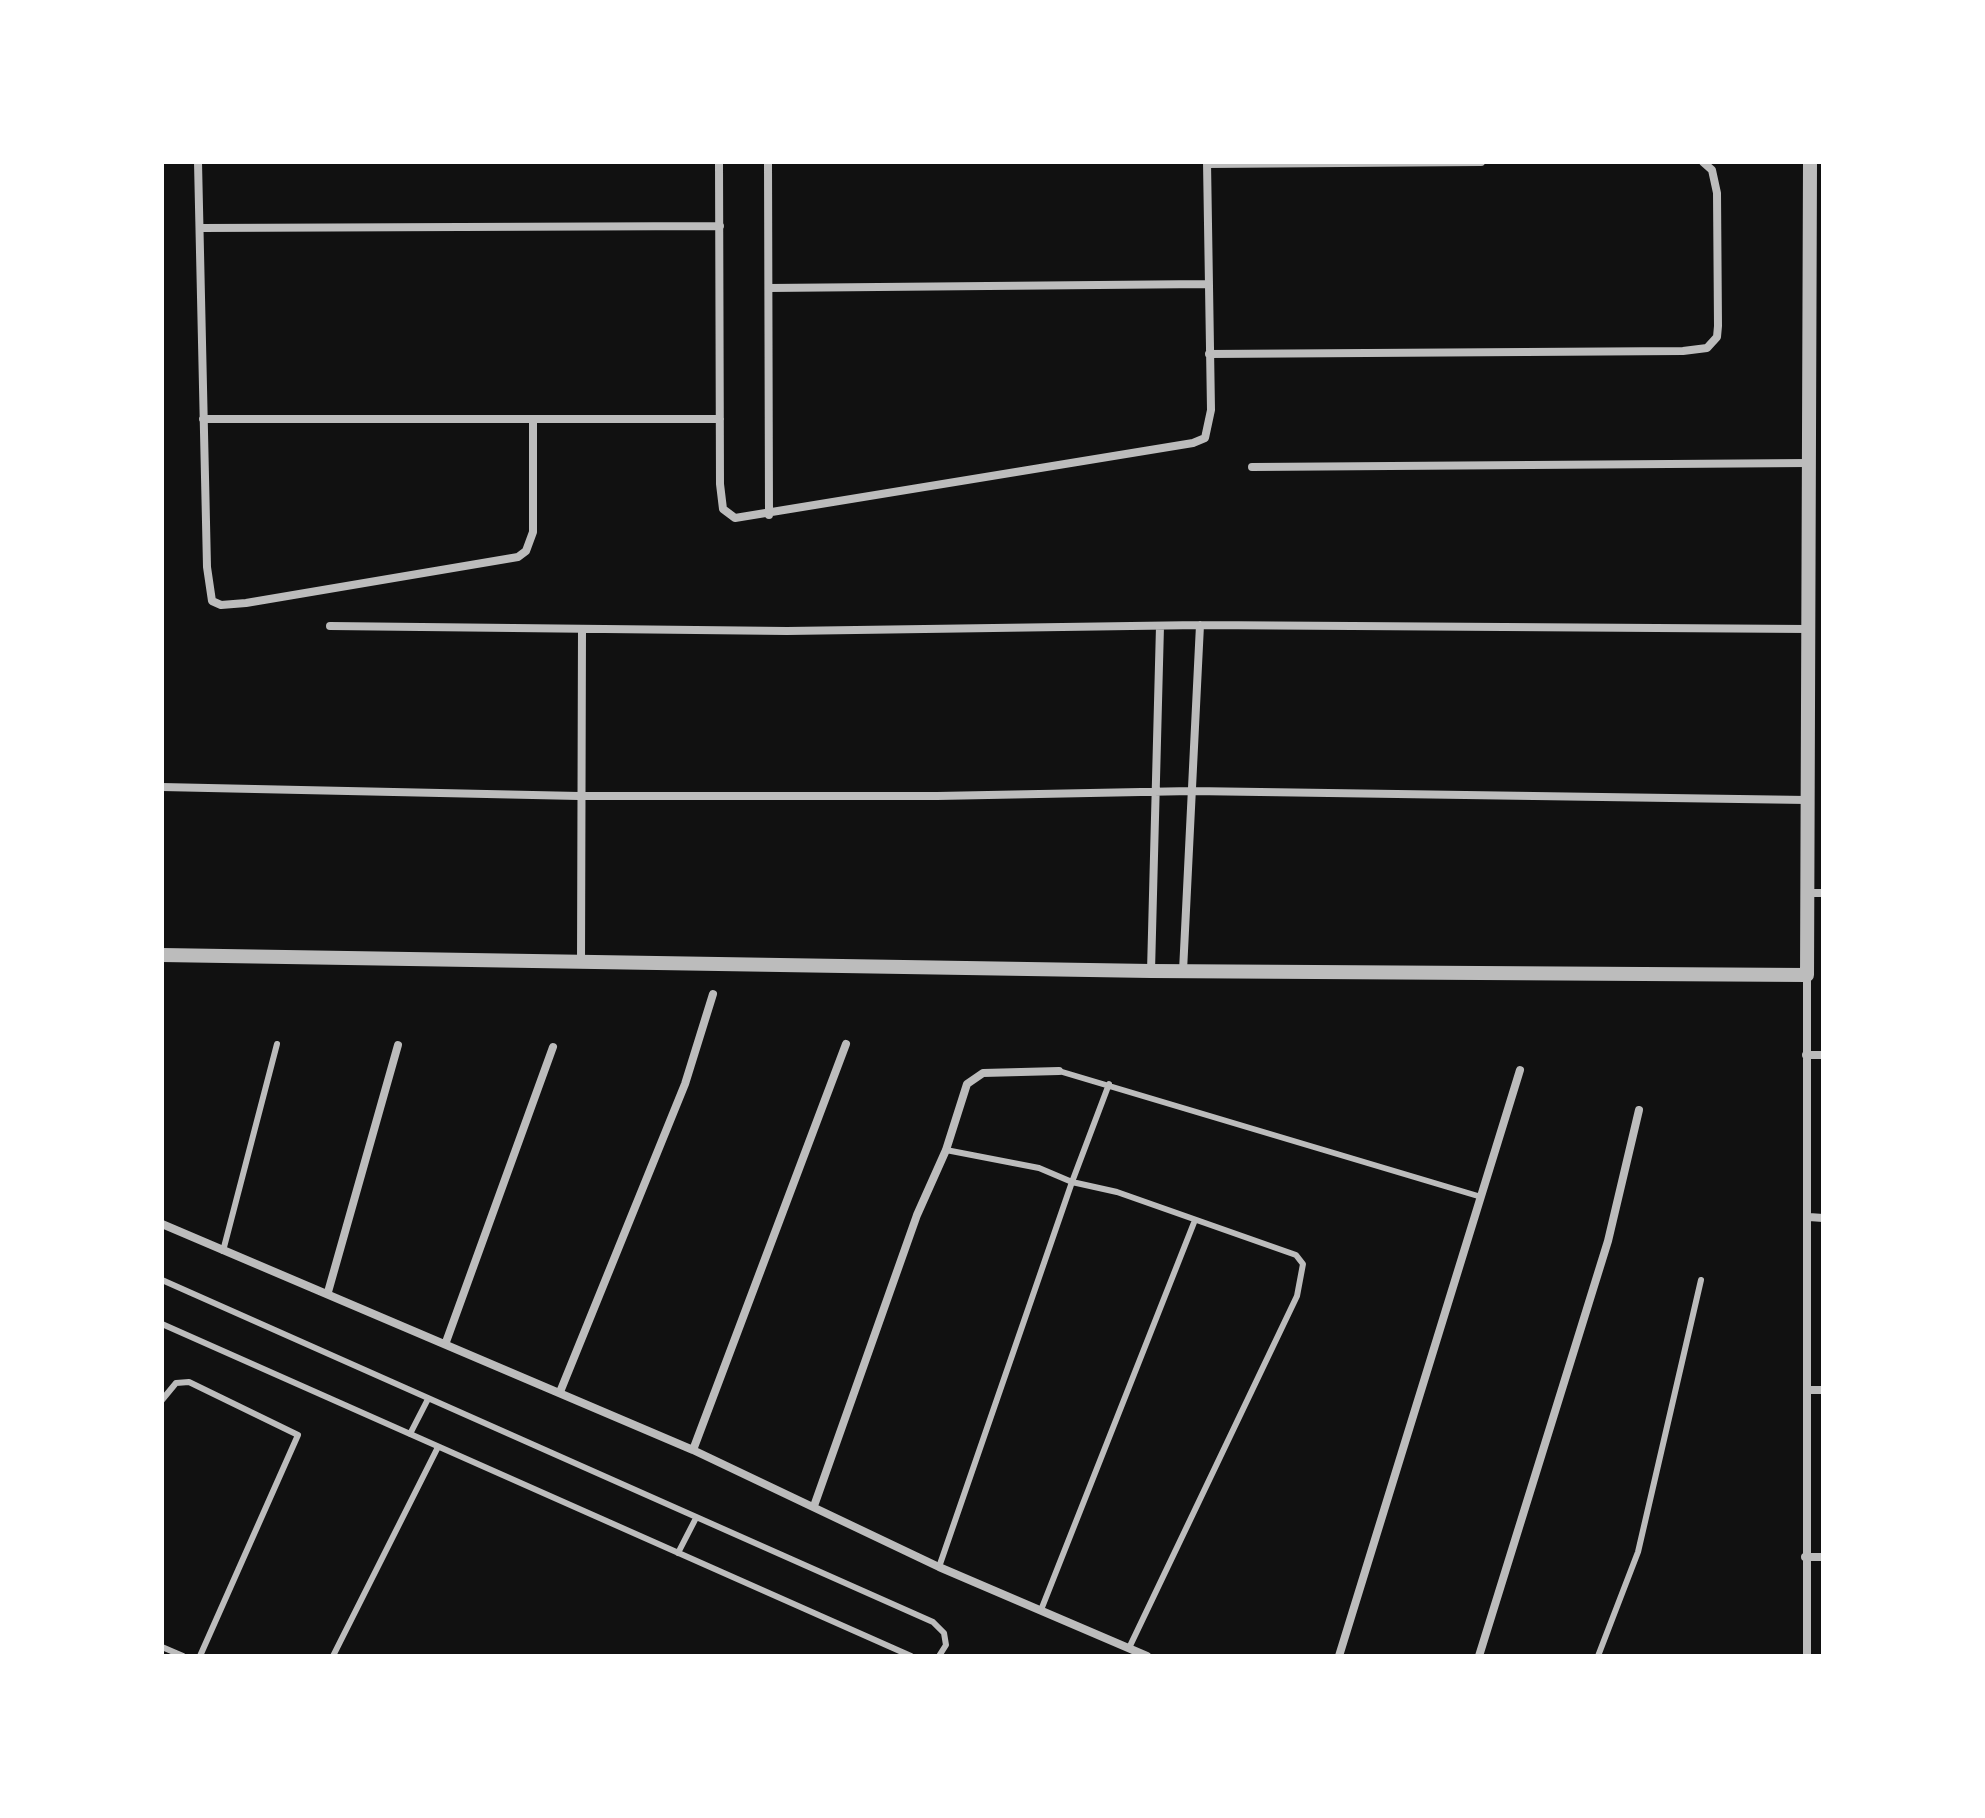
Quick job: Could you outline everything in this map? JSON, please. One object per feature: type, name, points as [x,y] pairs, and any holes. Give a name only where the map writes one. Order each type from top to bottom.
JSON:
[{"type":"street","points":[[198,162],[202,228],[203,419],[212,601],[221,605],[518,557],[526,551],[533,532],[533,419]]},
{"type":"street","points":[[719,162],[723,509],[735,518],[769,515],[921,486],[1200,441],[1208,433],[1211,410],[1207,163],[1481,162]]},
{"type":"street","points":[[768,162],[769,515]]},
{"type":"street","points":[[1209,354],[1683,351],[1707,348],[1717,337],[1718,326],[1717,193],[1712,170],[1703,162]]},
{"type":"street","points":[[1807,1656],[1810,162]]},
{"type":"street","points":[[202,228],[720,226]]},
{"type":"street","points":[[769,288],[1207,284]]},
{"type":"street","points":[[203,419],[720,419]]},
{"type":"street","points":[[1252,467],[1808,463]]},
{"type":"street","points":[[330,626],[582,629],[1200,625],[1808,629]]},
{"type":"street","points":[[1183,971],[1200,625]]},
{"type":"street","points":[[1151,971],[1160,626]]},
{"type":"street","points":[[581,960],[579,796],[582,629]]},
{"type":"street","points":[[162,787],[579,796],[937,796],[1192,791],[1807,800]]},
{"type":"street","points":[[1807,893],[1823,893]]},
{"type":"street","points":[[162,955],[1151,971],[1807,975]]},
{"type":"street","points":[[560,1392],[685,1084],[713,994]]},
{"type":"street","points":[[693,1450],[846,1044]]},
{"type":"street","points":[[328,1292],[398,1045]]},
{"type":"street","points":[[446,1342],[553,1047]]},
{"type":"street","points":[[1806,1055],[1823,1055]]},
{"type":"street","points":[[1339,1656],[1478,1196],[1520,1070]]},
{"type":"street","points":[[814,1506],[912,1228],[946,1150],[967,1084],[983,1073],[1059,1071]]},
{"type":"street","points":[[1479,1656],[1608,1241],[1639,1110]]},
{"type":"street","points":[[1809,1217],[1823,1218]]},
{"type":"street","points":[[162,1224],[446,1342],[693,1450],[939,1567],[1147,1656]]},
{"type":"street","points":[[1809,1390],[1823,1390]]},
{"type":"street","points":[[1805,1557],[1823,1557]]},
{"type":"lane","points":[[223,1251],[277,1044]]},
{"type":"lane","points":[[1059,1071],[1478,1196]]},
{"type":"lane","points":[[939,1567],[1109,1084]]},
{"type":"lane","points":[[946,1150],[1039,1168],[1072,1182],[1117,1192],[1296,1255],[1303,1264],[1302,1280],[1129,1648]]},
{"type":"lane","points":[[1041,1610],[1195,1220]]},
{"type":"lane","points":[[162,1280],[933,1622],[944,1633],[941,1654],[953,1656]]},
{"type":"lane","points":[[1598,1656],[1638,1552],[1701,1280]]},
{"type":"lane","points":[[162,1324],[911,1656]]},
{"type":"lane","points":[[162,1400],[176,1383],[189,1382],[298,1435],[200,1656]]},
{"type":"lane","points":[[410,1434],[428,1399]]},
{"type":"lane","points":[[333,1656],[438,1447]]},
{"type":"lane","points":[[678,1553],[696,1518]]},
{"type":"lane","points":[[162,1647],[183,1656]]}]
